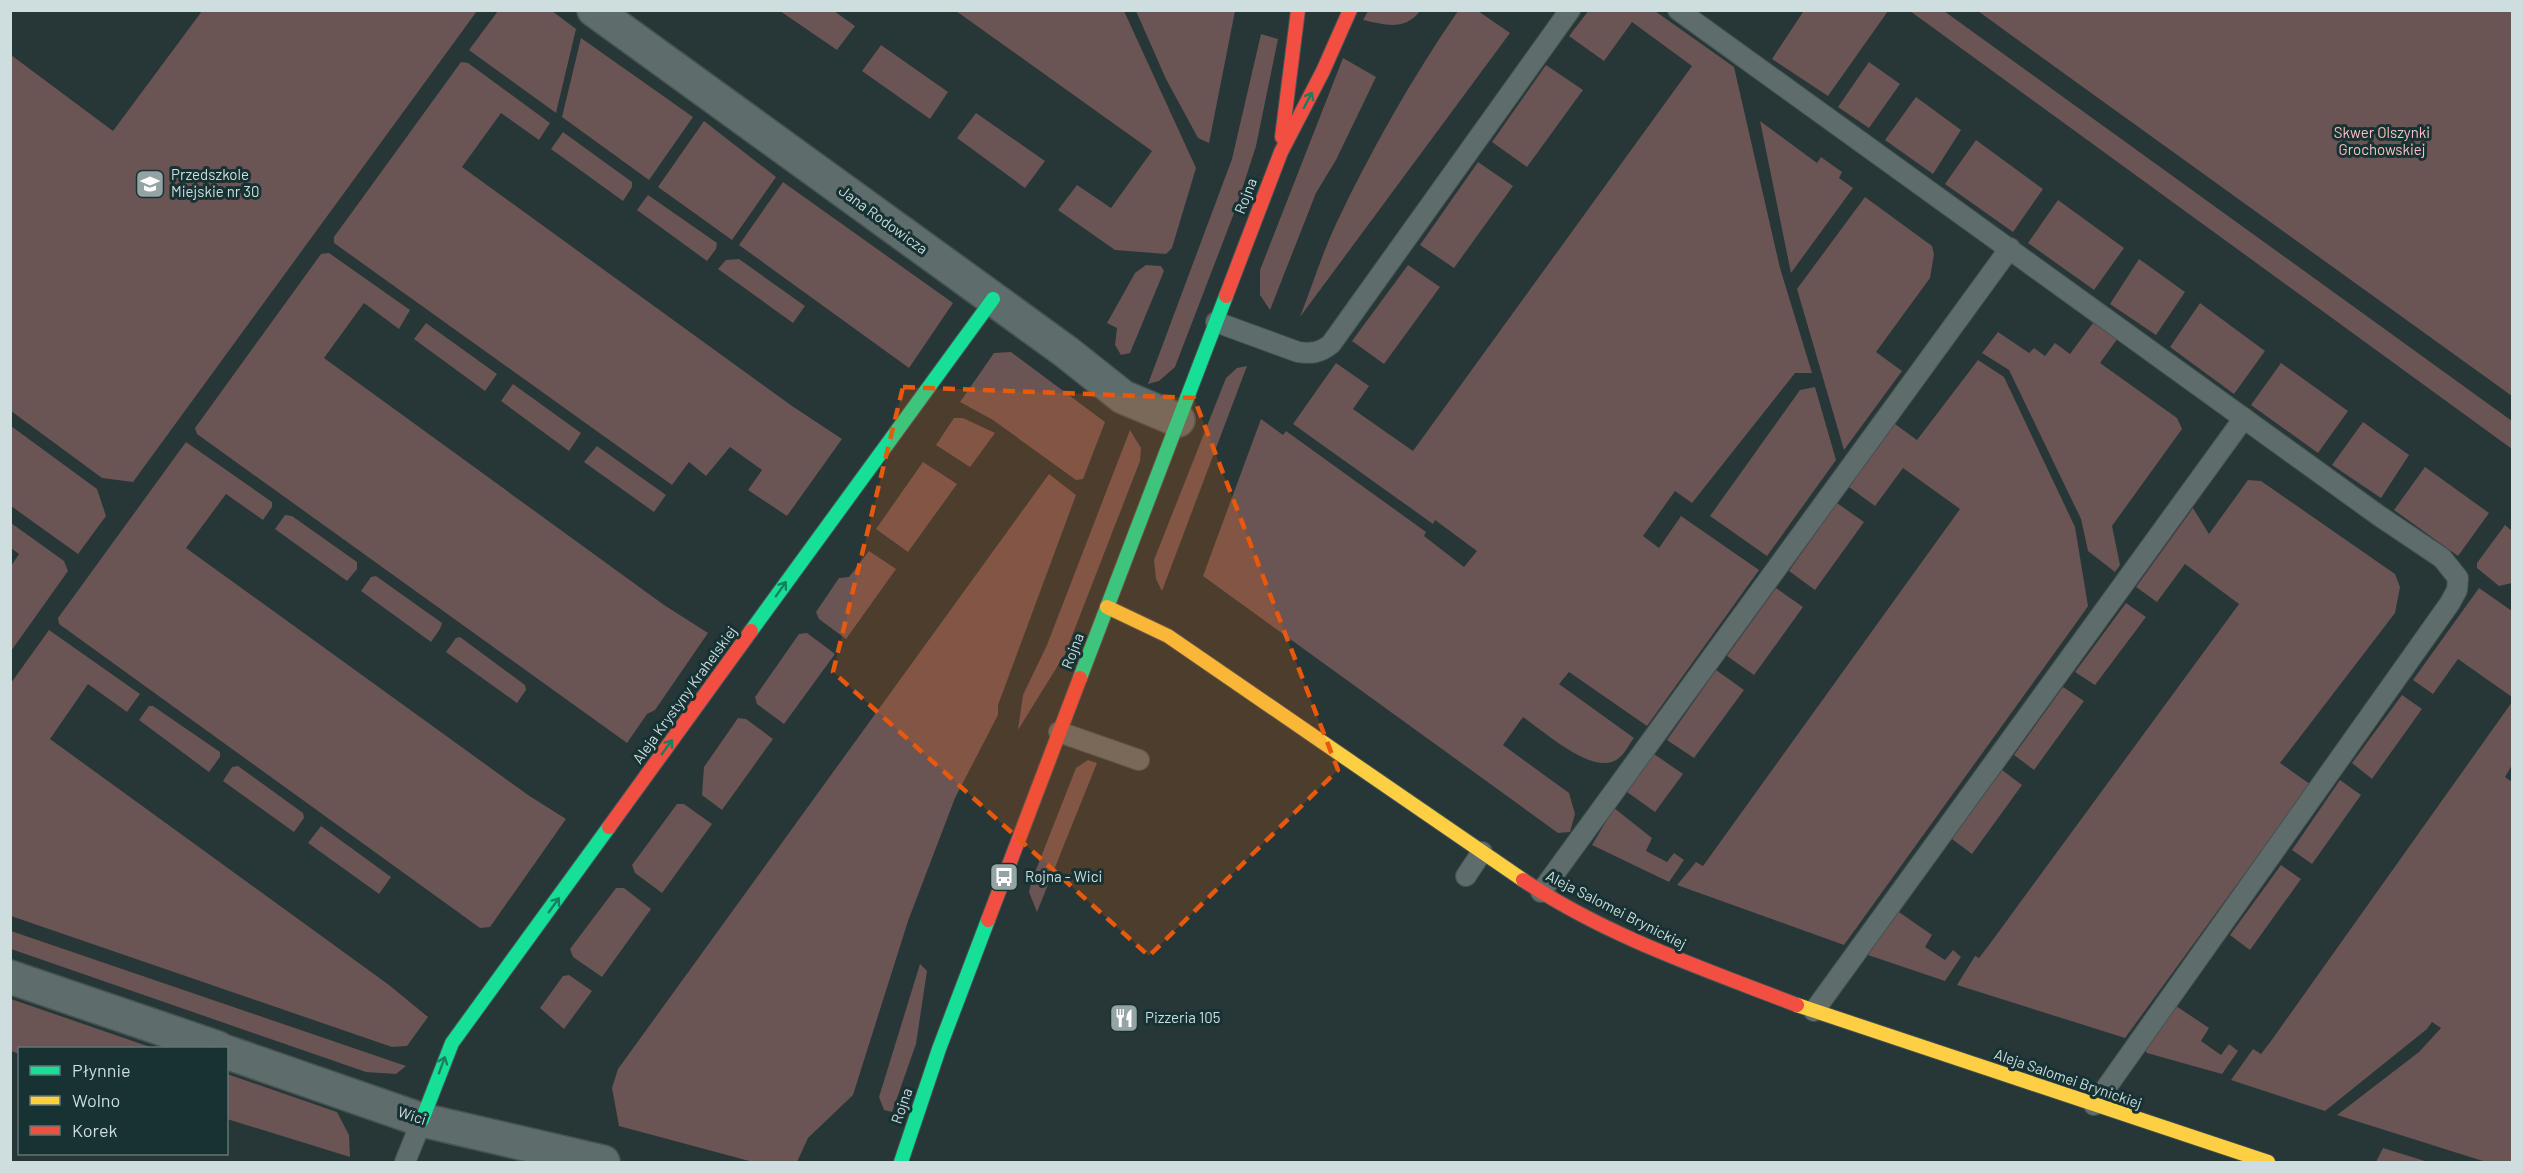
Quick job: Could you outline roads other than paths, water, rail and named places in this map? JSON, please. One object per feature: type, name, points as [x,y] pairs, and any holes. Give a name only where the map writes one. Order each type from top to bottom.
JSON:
[{"type":"street","name":"Jana Rodowicza","points":[[594,10],[1065,351],[1124,398],[1178,420]]},
{"type":"street","name":"Rojna","points":[[1281,152],[1289,68],[1298,10]]},
{"type":"street","name":"Rojna","points":[[901,1162],[939,1049],[1281,152],[1323,71],[1350,10]]},
{"type":"street","name":"Aleja Krystyny Krahelskiej","points":[[422,1120],[453,1042],[993,299]]},
{"type":"street","name":"Aleja Salomei Brynickiej","points":[[1107,607],[1168,636],[1540,892],[1651,950],[1814,1011],[2268,1162]]},
{"type":"street","points":[[10,976],[215,1047]]},
{"type":"street","name":"Wici","points":[[228,1053],[422,1120],[603,1162]]},
{"type":"lane","points":[[1216,322],[1298,352],[1309,354],[1322,351],[1331,344],[1570,10]]},
{"type":"lane","points":[[1678,10],[2442,558],[2458,578],[2457,590],[2094,1105]]},
{"type":"lane","points":[[1540,892],[2010,248]]},
{"type":"lane","points":[[1814,1011],[2244,418]]},
{"type":"lane","points":[[1059,732],[1139,759]]},
{"type":"lane","points":[[1466,876],[1482,852]]},
{"type":"lane","points":[[405,1162],[422,1120]]},
{"type":"place","name":"Przedszkole Miejskie nr 30","points":[[150,184]]},
{"type":"place","name":"Rojna - Wici","points":[[1004,877]]},
{"type":"place","name":"Pizzeria 105","points":[[1124,1018]]},
{"type":"park label","name":"Skwer Olszynki Grochowskiej","points":[[2382,142]]}]
